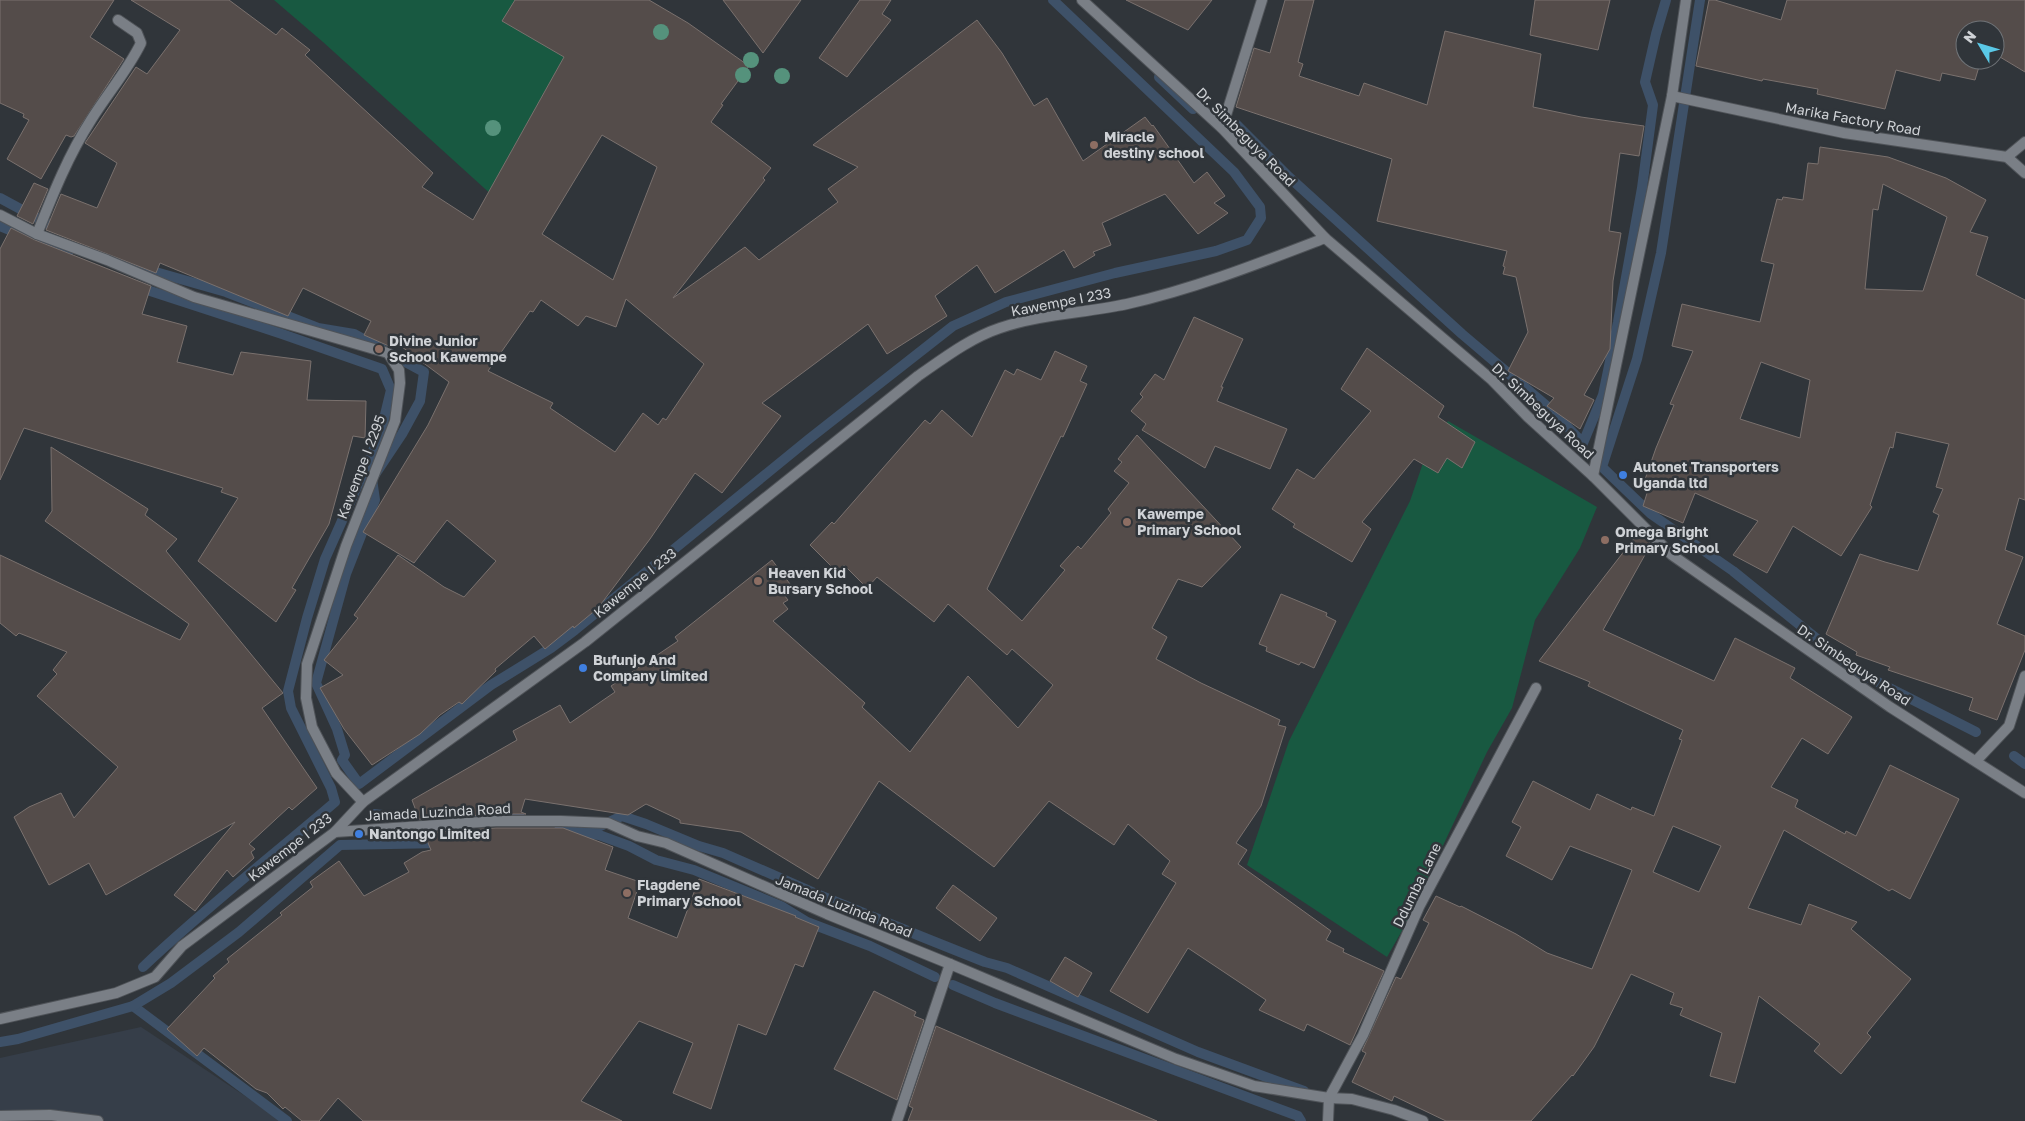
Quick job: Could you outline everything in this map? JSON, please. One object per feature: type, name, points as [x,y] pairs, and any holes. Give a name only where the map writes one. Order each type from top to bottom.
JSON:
[{"type":"street","name":"Dr. Simbeguya Road","points":[[1082,0],[1222,128],[1325,238],[1492,380],[1528,417],[1593,476],[1672,555],[1890,707],[2025,793]]},
{"type":"street","points":[[1222,128],[1262,0]]},
{"type":"street","points":[[1593,476],[1672,96],[1686,0]]},
{"type":"street","points":[[37,234],[72,152],[91,119],[141,43],[137,33],[118,20]]},
{"type":"street","name":"Marika Factory Road","points":[[1672,96],[1844,133],[2007,157]]},
{"type":"street","points":[[2025,142],[2007,157],[2025,173]]},
{"type":"street","name":"Kawempe I 2295","points":[[0,215],[37,234],[107,260],[194,297],[388,353],[398,370],[400,384],[395,421],[346,546],[307,664],[306,698],[312,727],[336,773],[363,802]]},
{"type":"street","name":"Kawempe I 233","points":[[0,1019],[116,993],[155,977],[182,946],[334,832],[363,802],[585,642],[918,376],[961,347],[1000,328],[1057,314],[1127,304],[1190,286],[1247,268],[1325,238]]},
{"type":"street","points":[[1976,761],[2009,726],[2025,676]]},
{"type":"street","name":"Ddumba Lane","points":[[1330,1098],[1363,1035],[1424,897],[1536,688]]},
{"type":"street","name":"Jamada Luzinda Road","points":[[334,832],[496,821],[608,823],[637,836],[666,843],[826,914],[1176,1059],[1254,1086],[1330,1098],[1352,1099],[1394,1110],[1423,1121]]},
{"type":"street","points":[[897,1121],[950,964]]},
{"type":"street","points":[[1328,1121],[1330,1098]]},
{"type":"street","points":[[0,1116],[50,1115],[98,1121]]},
{"type":"shaded area","points":[[141,1027],[283,1121],[0,1121],[0,1058]]},
{"type":"green space","points":[[274,0],[624,0],[515,216]]},
{"type":"green space","points":[[1448,421],[1597,507],[1580,548],[1535,620],[1512,708],[1487,752],[1407,922],[1387,957],[1247,865],[1289,741],[1410,501],[1424,460]]},
{"type":"building","points":[[0,0],[114,0],[90,37],[124,59],[74,136],[66,135],[41,179],[7,159],[29,120],[23,117],[24,114],[0,103]]},
{"type":"building","points":[[131,0],[229,0],[276,35],[282,28],[310,50],[305,55],[433,173],[422,187],[473,220],[564,57],[502,21],[515,0],[649,0],[688,23],[749,66],[721,104],[723,105],[711,122],[771,168],[763,178],[765,180],[673,298],[745,247],[759,260],[838,202],[828,189],[858,167],[813,145],[977,20],[1002,53],[1034,106],[1047,98],[1083,161],[1145,117],[1153,125],[1194,183],[1207,172],[1225,196],[1214,203],[1228,213],[1198,234],[1165,194],[1102,223],[1111,245],[1093,252],[1095,255],[1074,268],[1064,250],[995,293],[977,265],[935,296],[947,316],[887,354],[868,324],[762,403],[781,416],[722,493],[695,473],[650,539],[598,608],[545,649],[534,636],[495,669],[496,671],[462,704],[459,702],[440,715],[420,734],[372,765],[344,729],[320,688],[343,675],[324,660],[358,618],[354,615],[398,555],[444,587],[464,597],[496,561],[447,520],[414,563],[363,532],[428,425],[449,382],[394,341],[391,347],[364,335],[371,321],[303,288],[288,316],[160,263],[156,273],[46,230],[61,194],[97,208],[117,163],[85,143],[136,67],[147,74],[180,30]],"holes":[[[602,135],[657,167],[613,280],[542,234]],[[626,299],[704,364],[666,420],[663,418],[658,425],[643,413],[615,452],[550,408],[553,403],[488,371],[530,311],[533,312],[541,300],[578,326],[586,316],[616,327]]]},
{"type":"building","points":[[723,0],[801,0],[763,53]]},
{"type":"building","points":[[860,0],[891,0],[882,14],[891,20],[847,77],[819,58]]},
{"type":"building","points":[[1126,0],[1212,0],[1188,30]]},
{"type":"building","points":[[1285,0],[1314,0],[1298,62],[1303,64],[1299,76],[1359,96],[1364,83],[1427,105],[1445,31],[1541,54],[1533,107],[1581,117],[1644,126],[1639,156],[1620,153],[1609,231],[1621,233],[1613,281],[1610,349],[1584,395],[1594,400],[1580,429],[1547,406],[1554,398],[1508,371],[1528,332],[1516,277],[1503,274],[1507,251],[1377,221],[1392,159],[1236,107],[1254,48],[1270,53]]},
{"type":"building","points":[[1535,0],[1610,0],[1598,50],[1530,35]]},
{"type":"building","points":[[1709,0],[1715,0],[1781,20],[1787,0],[2025,0],[2025,72],[2005,60],[2005,20],[1955,20],[1955,70],[1978,70],[1975,80],[1942,73],[1940,81],[1896,70],[1885,109],[1817,94],[1818,89],[1763,79],[1762,81],[1696,66]]},
{"type":"building","points":[[1820,147],[1888,157],[1946,178],[1986,200],[1970,232],[1988,237],[1976,275],[2025,300],[2025,500],[2019,498],[2005,550],[2023,557],[1997,624],[2025,636],[2025,650],[1997,720],[1969,710],[1973,698],[1888,670],[1890,667],[1856,655],[1857,652],[1826,634],[1860,554],[1918,571],[1939,515],[1933,512],[1943,489],[1936,487],[1949,444],[1896,432],[1893,448],[1890,447],[1870,505],[1872,507],[1841,556],[1793,526],[1767,573],[1733,555],[1758,521],[1695,493],[1683,523],[1643,506],[1648,490],[1642,488],[1674,405],[1670,404],[1693,351],[1672,346],[1682,304],[1760,322],[1774,264],[1761,261],[1777,199],[1782,200],[1783,197],[1803,200],[1808,163],[1818,164]],"holes":[[[1883,184],[1947,217],[1923,291],[1865,289],[1873,209],[1878,210]],[[1761,362],[1810,380],[1800,438],[1740,419]]]},
{"type":"building","points":[[34,183],[48,189],[33,224],[17,216]]},
{"type":"building","points":[[11,228],[35,240],[151,286],[142,314],[187,326],[177,362],[233,375],[241,352],[311,361],[307,400],[366,401],[365,438],[353,436],[329,524],[292,588],[296,590],[276,622],[198,561],[238,498],[221,492],[223,488],[24,428],[0,480],[0,249]]},
{"type":"building","points":[[1194,317],[1243,339],[1221,387],[1223,387],[1217,401],[1287,429],[1270,469],[1215,446],[1205,468],[1142,430],[1146,424],[1131,411],[1143,397],[1140,394],[1155,374],[1164,380]]},
{"type":"building","points":[[1367,348],[1444,406],[1438,417],[1475,442],[1462,468],[1447,458],[1438,473],[1414,459],[1362,522],[1371,529],[1352,562],[1293,527],[1295,524],[1272,509],[1297,469],[1314,479],[1371,411],[1341,389]]},
{"type":"building","points":[[1055,351],[1087,366],[1080,381],[1087,384],[1063,437],[1061,436],[987,589],[1022,621],[1065,570],[1060,566],[1078,546],[1081,549],[1111,513],[1108,509],[1129,483],[1114,471],[1122,462],[1118,459],[1137,435],[1241,547],[1202,587],[1178,579],[1152,628],[1167,637],[1156,659],[1201,683],[1280,720],[1278,725],[1286,727],[1261,806],[1236,843],[1247,850],[1238,864],[1331,931],[1326,940],[1344,949],[1343,952],[1384,971],[1350,1045],[1307,1024],[1304,1031],[1259,1010],[1266,1000],[1188,948],[1148,1013],[1110,991],[1176,883],[1162,874],[1170,861],[1128,824],[1114,845],[1049,801],[994,867],[879,781],[818,879],[741,832],[680,823],[680,820],[646,804],[628,815],[525,799],[521,812],[526,814],[419,819],[412,800],[517,740],[513,731],[560,705],[570,723],[615,692],[611,686],[678,641],[675,637],[772,560],[790,584],[781,591],[788,600],[783,603],[788,609],[773,621],[865,703],[862,707],[910,752],[968,676],[1018,728],[1053,685],[1012,649],[1007,655],[948,604],[934,622],[877,577],[867,588],[844,565],[837,572],[810,545],[832,522],[834,524],[925,420],[930,424],[942,410],[972,437],[1005,370],[1014,375],[1017,369],[1041,380]]},
{"type":"building","points":[[51,447],[148,509],[145,515],[177,539],[166,551],[283,693],[262,708],[317,788],[292,810],[289,807],[249,844],[255,849],[251,852],[254,858],[233,877],[227,870],[195,911],[174,895],[235,822],[106,895],[89,863],[49,885],[14,817],[29,807],[61,793],[74,818],[118,767],[37,696],[57,674],[53,670],[67,652],[19,633],[16,636],[0,623],[0,555],[180,640],[189,624],[45,521],[52,511]]},
{"type":"building","points":[[1639,532],[1651,544],[1603,630],[1714,681],[1735,638],[1795,668],[1790,678],[1852,717],[1828,754],[1802,738],[1771,787],[1798,800],[1795,807],[1845,834],[1846,831],[1856,836],[1890,765],[1959,799],[1910,899],[1892,889],[1889,891],[1784,830],[1748,908],[1801,925],[1809,904],[1857,922],[1851,929],[1911,979],[1867,1033],[1871,1037],[1841,1074],[1814,1051],[1820,1044],[1759,996],[1735,1083],[1710,1076],[1722,1033],[1680,1015],[1683,1008],[1670,1004],[1674,993],[1631,974],[1594,1047],[1573,1076],[1531,1121],[1446,1121],[1394,1096],[1392,1101],[1352,1082],[1366,1053],[1362,1051],[1396,977],[1401,979],[1429,923],[1423,920],[1436,896],[1461,906],[1516,934],[1547,953],[1592,969],[1632,870],[1570,846],[1552,880],[1506,856],[1521,827],[1512,822],[1533,781],[1590,810],[1597,794],[1631,810],[1632,807],[1654,816],[1682,740],[1679,739],[1683,730],[1588,686],[1590,682],[1539,661]],"holes":[[[1673,826],[1721,846],[1699,892],[1653,872]]]},
{"type":"building","points":[[1281,594],[1327,613],[1326,616],[1336,621],[1314,668],[1301,662],[1299,665],[1266,651],[1267,647],[1259,644]]},
{"type":"building","points":[[496,828],[563,828],[613,847],[605,870],[640,882],[628,918],[677,938],[699,879],[796,916],[819,927],[803,967],[795,964],[766,1035],[738,1024],[711,1109],[673,1093],[693,1043],[639,1021],[581,1101],[622,1121],[363,1121],[338,1098],[319,1121],[302,1121],[285,1107],[283,1109],[267,1093],[256,1089],[204,1048],[197,1056],[167,1029],[215,978],[213,976],[229,962],[227,959],[282,915],[280,913],[313,887],[310,882],[339,861],[364,896],[409,872],[404,863],[422,852],[431,850],[424,833]]},
{"type":"building","points":[[953,885],[997,918],[980,941],[936,908]]},
{"type":"building","points":[[1065,957],[1092,973],[1078,997],[1050,981]]},
{"type":"building","points":[[874,991],[916,1012],[914,1016],[924,1020],[897,1100],[834,1069]]},
{"type":"building","points":[[936,1026],[1157,1121],[908,1121],[913,1108],[909,1106]]},
{"type":"waterway","points":[[91,247],[131,265],[226,292],[318,328],[354,334],[424,372],[420,401],[402,434],[372,479],[375,500],[346,574],[316,683],[337,729],[345,755],[342,760],[359,784],[491,685],[551,648],[575,630],[809,439],[953,326],[1006,302],[1115,273],[1216,251],[1247,240],[1261,218],[1260,207],[1234,172],[1053,0]]},
{"type":"waterway","points":[[1235,123],[1289,177],[1462,334],[1548,407],[1583,443],[1603,395],[1618,322],[1642,188],[1653,105],[1645,82],[1666,0]]},
{"type":"waterway","points":[[1700,0],[1661,253],[1637,359],[1602,467],[1651,514],[1733,571],[1858,672],[1976,732]]},
{"type":"waterway","points":[[1159,77],[1193,109]]},
{"type":"waterway","points":[[0,198],[50,225]]},
{"type":"waterway","points":[[0,226],[68,254]]},
{"type":"waterway","points":[[138,287],[382,369],[391,390],[383,423],[373,451],[325,559],[288,691],[291,708],[331,788],[335,802],[214,904],[143,967]]},
{"type":"waterway","points":[[2014,756],[2025,764]]},
{"type":"waterway","points":[[478,813],[520,817]]},
{"type":"waterway","points":[[374,814],[391,816],[431,814]]},
{"type":"waterway","points":[[583,829],[594,829],[622,816],[646,824],[699,846],[723,853],[819,895],[985,962],[1007,968],[1198,1052],[1304,1091]]},
{"type":"waterway","points":[[559,830],[599,835],[629,846],[656,860],[694,870],[781,906],[807,922],[870,946],[935,977]]},
{"type":"waterway","points":[[0,1042],[18,1039],[133,1006],[171,983],[239,932],[340,845],[441,843]]},
{"type":"waterway","points":[[953,985],[995,1003],[1298,1116],[1301,1121]]},
{"type":"waterway","points":[[133,1006],[287,1121]]},
{"type":"place","name":"Miracle destiny school","points":[[1094,145]]},
{"type":"place","name":"Divine Junior School Kawempe","points":[[379,349]]},
{"type":"place","name":"Autonet Transporters Uganda ltd","points":[[1623,475]]},
{"type":"place","name":"Kawempe Primary School","points":[[1127,522]]},
{"type":"place","name":"Omega Bright Primary School","points":[[1605,540]]},
{"type":"place","name":"Heaven Kid Bursary School","points":[[758,581]]},
{"type":"place","name":"Bufunjo And Company limited","points":[[583,668]]},
{"type":"place","name":"Nantongo Limited","points":[[359,834]]},
{"type":"place","name":"Flagdene Primary School","points":[[627,893]]}]
